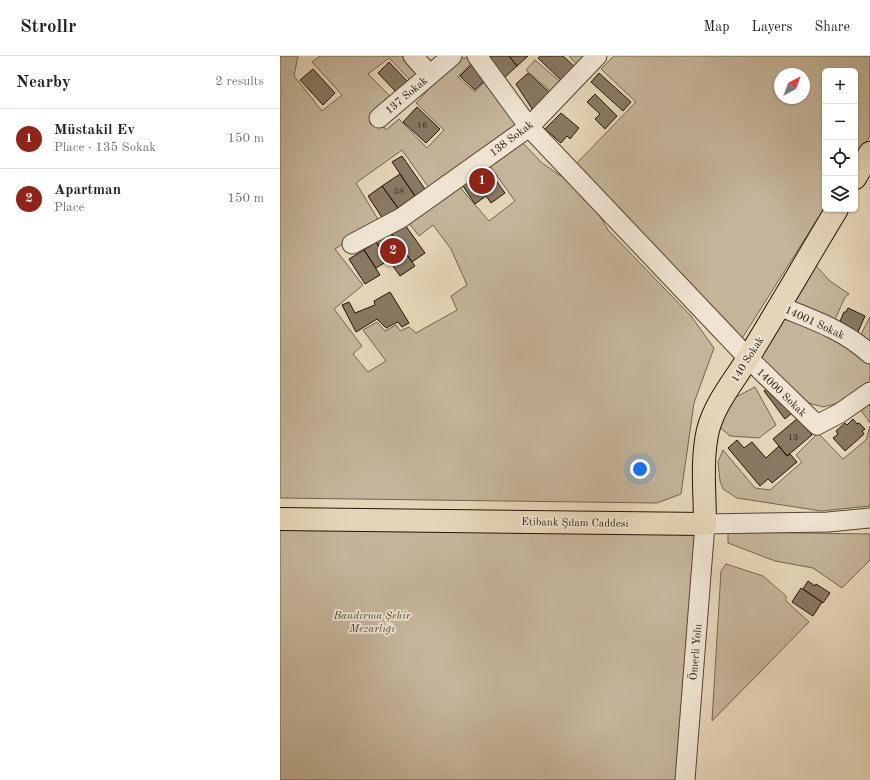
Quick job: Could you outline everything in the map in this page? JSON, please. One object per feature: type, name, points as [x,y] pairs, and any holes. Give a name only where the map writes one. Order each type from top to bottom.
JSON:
[{"type":"main road","points":[[856,176],[870,153]]},
{"type":"main road","name":"140 Sokak","points":[[705,524],[705,450],[709,429],[720,402],[835,212]]},
{"type":"main road","name":"Etibank Şılam Caddesi","points":[[280,519],[705,524]]},
{"type":"street","points":[[413,56],[430,75]]},
{"type":"street","name":"137 Sokak","points":[[379,118],[452,56]]},
{"type":"street","name":"14000 Sokak","points":[[477,56],[528,127],[748,358],[817,425],[840,413],[870,392]]},
{"type":"street","name":"138 Sokak","points":[[352,244],[401,218],[528,127],[597,56]]},
{"type":"street","name":"14001 Sokak","points":[[779,306],[840,332],[870,354]]},
{"type":"street","name":"Etibank Şılam Caddesi","points":[[705,524],[828,522],[870,518]]},
{"type":"street","name":"Ömerli Yolu","points":[[685,780],[705,524]]},
{"type":"green space","points":[[280,56],[298,56],[294,76],[322,111],[342,95],[312,62],[320,56],[402,56],[420,76],[413,83],[389,58],[368,74],[393,99],[377,116],[386,130],[399,119],[427,148],[444,130],[416,103],[452,65],[462,58],[468,58],[473,61],[458,77],[475,92],[488,78],[518,124],[429,188],[402,150],[356,183],[379,221],[335,249],[363,285],[334,309],[362,346],[353,354],[368,372],[386,361],[363,330],[377,322],[385,331],[396,325],[400,331],[409,327],[416,333],[457,310],[451,296],[467,285],[451,249],[433,225],[419,236],[408,222],[458,185],[489,221],[515,201],[487,162],[505,148],[523,143],[542,163],[567,180],[589,198],[608,230],[691,316],[714,348],[694,403],[681,494],[657,503],[280,498]]},
{"type":"green space","points":[[569,56],[588,56],[578,66]]},
{"type":"green space","points":[[614,56],[870,56],[870,136],[858,154],[858,68],[822,68],[822,212],[741,340],[574,166],[636,102],[601,69]]},
{"type":"green space","points":[[535,60],[564,85],[555,95],[526,70]]},
{"type":"green space","points":[[816,266],[830,281],[849,294],[845,297],[833,324],[788,306]]},
{"type":"green space","points":[[778,317],[838,338],[870,360],[870,385],[854,399],[823,407],[805,402],[755,356]]},
{"type":"green space","points":[[870,317],[870,348],[859,338]]},
{"type":"green space","points":[[755,387],[776,425],[759,438],[730,436],[719,427],[732,399]]},
{"type":"green space","points":[[870,400],[870,423],[860,409]]},
{"type":"green space","points":[[870,426],[870,506],[821,511],[737,498],[723,489],[720,481],[718,462],[723,450],[755,488],[770,490],[802,462],[796,455],[818,433],[843,459],[866,440]]},
{"type":"green space","name":"Bandırma Şehir Mezarlığı","points":[[280,529],[702,531],[677,780],[280,780]]},
{"type":"green space","points":[[728,532],[870,534],[870,560],[842,588],[813,568],[775,561],[728,543]]},
{"type":"green space","points":[[726,564],[763,576],[786,596],[786,601],[809,622],[712,721],[721,571]]},
{"type":"building","points":[[488,56],[509,56],[517,66],[503,79]]},
{"type":"building","points":[[509,56],[528,56],[517,66]]},
{"type":"building","points":[[540,56],[563,56],[577,69],[564,83],[538,58]]},
{"type":"building","points":[[389,62],[410,84],[399,95],[378,73]]},
{"type":"building","points":[[473,63],[488,77],[475,90],[460,76]]},
{"type":"building","points":[[313,69],[335,93],[323,105],[300,80]]},
{"type":"building","points":[[528,73],[550,93],[534,112],[516,84]]},
{"type":"building","points":[[599,73],[631,102],[623,111],[591,82]]},
{"type":"building","points":[[595,94],[617,116],[605,129],[595,119],[600,114],[587,102]]},
{"type":"building","points":[[417,107],[440,129],[426,143],[403,122]]},
{"type":"building","points":[[561,113],[579,128],[570,139],[567,136],[561,143],[545,129]]},
{"type":"building","points":[[402,156],[425,189],[415,196],[392,162]]},
{"type":"building","points":[[485,165],[505,193],[491,203],[486,196],[475,204],[463,186],[471,175]]},
{"type":"building","points":[[400,174],[415,196],[398,208],[382,186]]},
{"type":"building","points":[[382,186],[398,208],[383,219],[368,196]]},
{"type":"building","points":[[403,222],[425,253],[412,262],[390,232]]},
{"type":"building","points":[[390,232],[415,266],[400,276],[376,242]]},
{"type":"building","points":[[376,242],[389,260],[376,268],[364,250]]},
{"type":"building","points":[[364,250],[380,275],[365,284],[349,259]]},
{"type":"building","points":[[390,292],[409,323],[402,327],[398,322],[386,328],[377,319],[356,332],[342,305],[349,302],[355,313],[375,305],[374,301]]},
{"type":"building","points":[[848,308],[865,316],[857,334],[838,326],[844,312],[846,312]]},
{"type":"building","points":[[772,386],[792,413],[785,419],[764,391]]},
{"type":"building","points":[[798,418],[812,435],[787,456],[773,439]]},
{"type":"building","points":[[853,419],[857,424],[859,423],[865,429],[862,431],[864,434],[845,451],[833,438],[838,434],[836,431],[845,423],[847,425]]},
{"type":"building","points":[[737,440],[744,448],[752,442],[766,458],[779,446],[787,456],[790,454],[797,462],[772,483],[768,479],[760,486],[728,448]]},
{"type":"building","points":[[808,581],[830,593],[823,603],[803,589]]},
{"type":"building","points":[[801,588],[822,602],[813,616],[792,602]]},
{"type":"place","name":"Müstakil Ev","points":[[482,181]]},
{"type":"place","name":"Apartman","points":[[393,251]]}]
